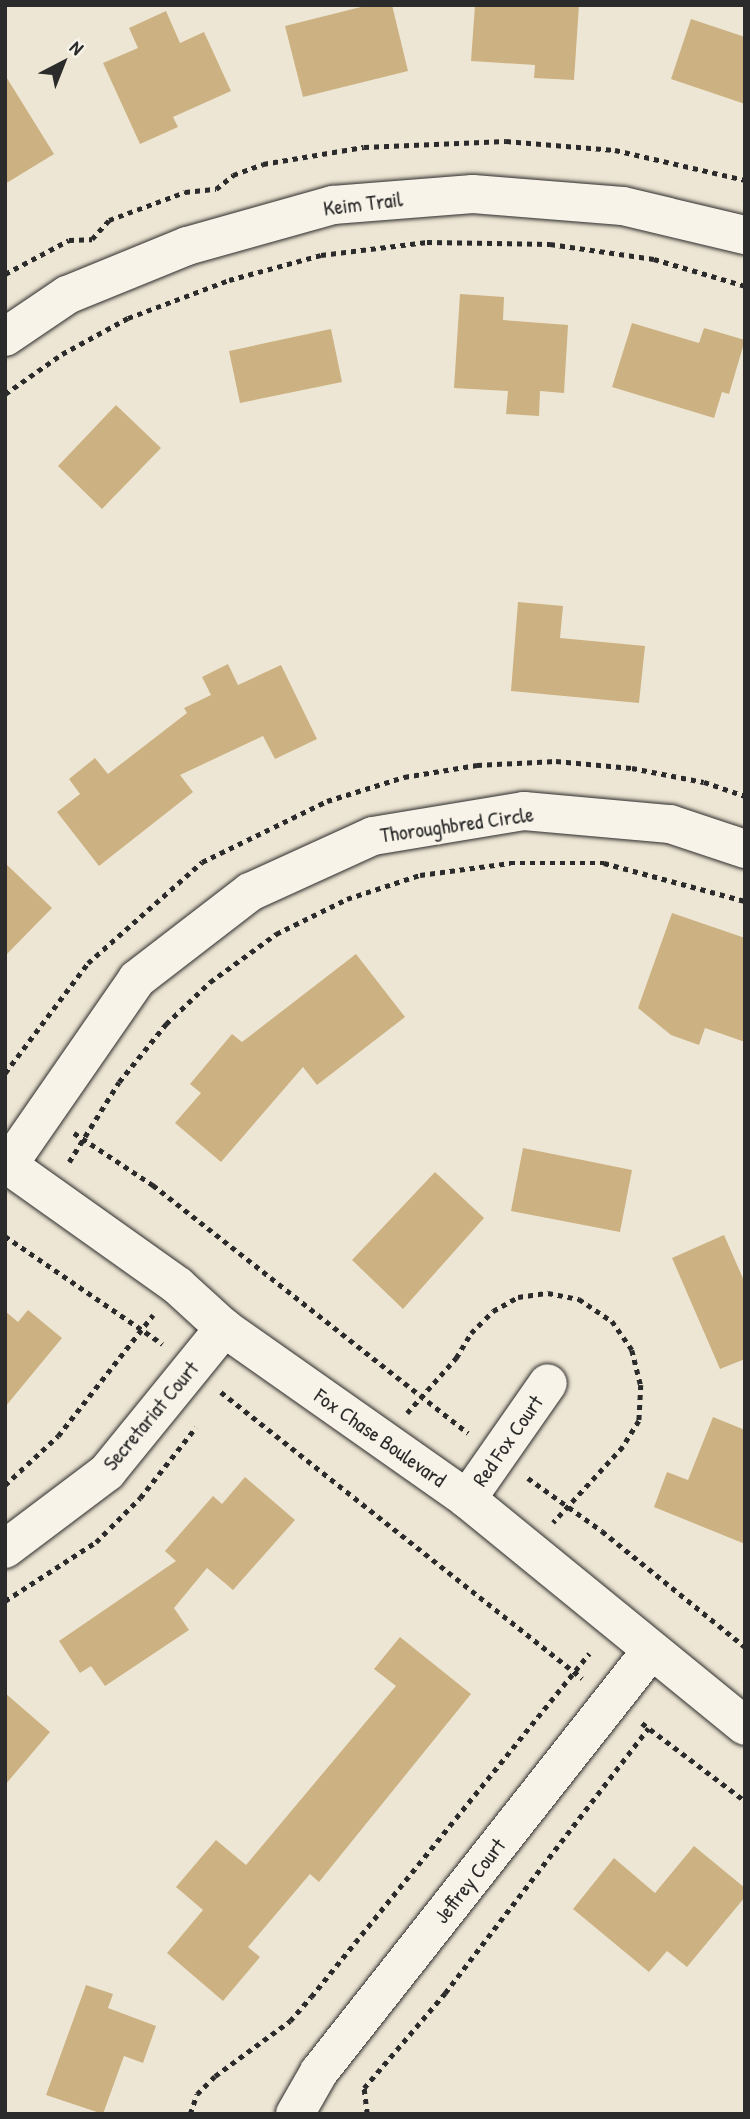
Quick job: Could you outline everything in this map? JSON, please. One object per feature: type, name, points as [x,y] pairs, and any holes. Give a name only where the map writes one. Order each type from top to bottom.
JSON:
[{"type":"street","name":"Keim Trail","points":[[5,337],[67,295],[187,246],[333,205],[473,194],[623,206],[745,235]]},
{"type":"street","name":"Thoroughbred Circle","points":[[7,1163],[138,979],[250,892],[373,836],[524,811],[670,824],[745,849]]},
{"type":"street","name":"Fox Chase Boulevard","points":[[7,1163],[178,1286],[224,1328],[467,1499],[650,1652],[745,1726]]},
{"type":"street","name":"Secretariat Court","points":[[5,1549],[107,1472],[224,1328]]},
{"type":"street","name":"Red Fox Court","points":[[467,1499],[548,1383]]},
{"type":"street","name":"Jeffrey Court","points":[[295,2114],[319,2072],[650,1652]]},
{"type":"path","points":[[5,394],[62,354],[128,318],[229,280],[321,255],[427,242],[550,244],[654,259],[745,286]]},
{"type":"path","points":[[69,1162],[85,1141],[119,1082],[166,1024],[210,982],[276,934],[347,900],[420,875],[510,863],[604,863],[745,901]]},
{"type":"path","points":[[42,1112],[153,1185],[497,1456],[602,1531],[745,1647]]},
{"type":"path","points":[[5,1236],[141,1328],[573,1671],[745,1801]]},
{"type":"path","points":[[5,1485],[58,1436],[160,1306]]},
{"type":"path","points":[[190,2114],[197,2094],[215,2076],[290,2021],[311,1997],[589,1654]]},
{"type":"path","points":[[367,2114],[364,2088],[445,1993],[648,1728]]},
{"type":"building","points":[[369,5],[392,5],[408,71],[303,97],[285,26]]},
{"type":"building","points":[[475,5],[579,5],[574,80],[534,78],[535,65],[471,61]]},
{"type":"building","points":[[166,11],[180,43],[204,32],[231,91],[173,117],[178,127],[140,144],[103,63],[138,48],[129,28]]},
{"type":"building","points":[[691,19],[745,37],[745,104],[671,79]]},
{"type":"building","points":[[5,75],[54,154],[5,184]]},
{"type":"building","points":[[460,294],[504,297],[503,320],[568,325],[564,393],[540,391],[539,416],[506,414],[508,391],[454,388]]},
{"type":"building","points":[[632,323],[699,343],[704,328],[745,340],[729,394],[722,392],[714,418],[612,387]]},
{"type":"building","points":[[331,329],[342,382],[240,403],[229,351]]},
{"type":"building","points":[[116,405],[161,448],[102,509],[58,466]]},
{"type":"building","points":[[518,602],[563,606],[560,638],[645,646],[639,703],[511,691]]},
{"type":"building","points":[[228,664],[238,685],[281,665],[317,739],[275,759],[263,736],[180,775],[193,792],[99,866],[57,812],[80,794],[69,779],[95,758],[108,774],[187,713],[184,708],[211,695],[202,677]]},
{"type":"building","points":[[5,863],[52,908],[5,956]]},
{"type":"building","points":[[672,913],[745,938],[745,1042],[705,1028],[699,1045],[671,1035],[638,1008]]},
{"type":"building","points":[[356,954],[405,1017],[317,1085],[303,1067],[221,1162],[175,1123],[201,1093],[190,1084],[232,1034],[242,1042]]},
{"type":"building","points":[[523,1148],[632,1170],[620,1232],[511,1211]]},
{"type":"building","points":[[435,1172],[484,1218],[403,1309],[352,1260]]},
{"type":"building","points":[[724,1235],[745,1283],[745,1359],[720,1369],[672,1258]]},
{"type":"building","points":[[28,1310],[62,1338],[5,1407],[5,1311],[18,1322]]},
{"type":"building","points":[[713,1417],[745,1430],[745,1544],[654,1507],[667,1472],[688,1480]]},
{"type":"building","points":[[245,1477],[295,1520],[233,1590],[207,1568],[174,1608],[189,1630],[105,1686],[91,1666],[80,1673],[59,1641],[176,1561],[165,1551],[213,1496],[222,1504]]},
{"type":"building","points":[[400,1637],[471,1694],[319,1882],[310,1874],[248,1947],[260,1957],[223,2001],[167,1953],[203,1910],[176,1887],[216,1840],[246,1865],[396,1686],[374,1669]]},
{"type":"building","points":[[5,1693],[50,1732],[5,1785]]},
{"type":"building","points":[[694,1846],[745,1888],[745,1897],[687,1967],[667,1951],[649,1972],[573,1909],[614,1858],[655,1893]]},
{"type":"building","points":[[86,1985],[113,1994],[108,2008],[156,2026],[143,2063],[124,2056],[103,2114],[46,2095]]}]
